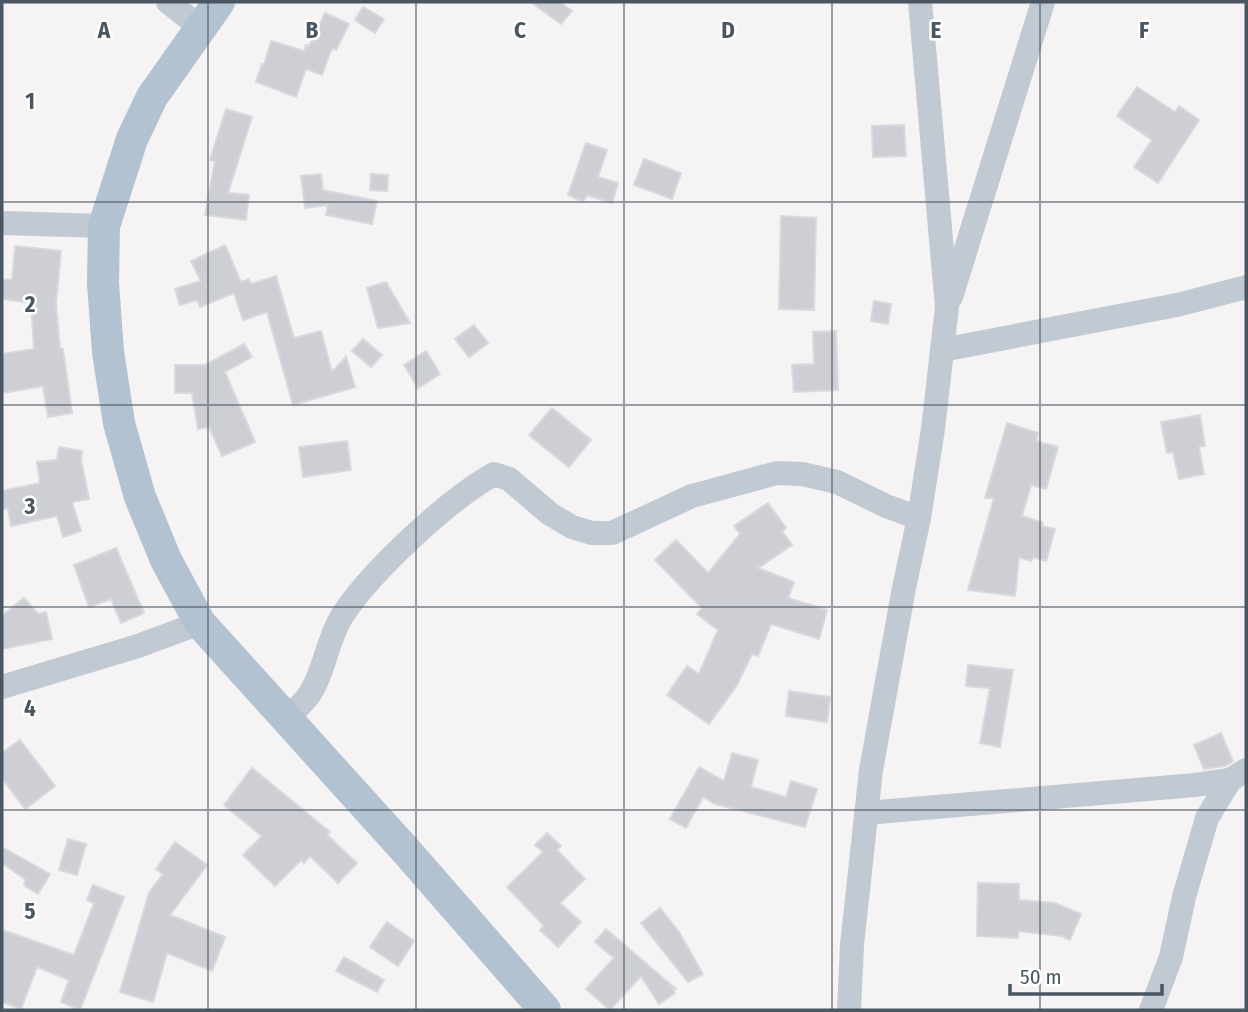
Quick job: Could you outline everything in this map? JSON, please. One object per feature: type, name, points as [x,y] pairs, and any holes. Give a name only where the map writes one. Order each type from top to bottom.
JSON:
[{"type":"main road","points":[[219,2],[152,97],[143,115],[104,226],[103,283],[108,352],[119,423],[140,497],[166,560],[200,623],[545,1010]]},
{"type":"street","points":[[168,2],[200,27]]},
{"type":"street","points":[[920,2],[947,307]]},
{"type":"street","points":[[849,1010],[852,945],[866,813],[904,588],[919,518],[933,429],[947,307],[1043,2]]},
{"type":"street","points":[[2,223],[104,226]]},
{"type":"street","points":[[942,350],[1177,305],[1246,287]]},
{"type":"street","points":[[287,718],[308,697],[341,618],[369,581],[428,525],[479,482],[494,474],[509,479],[550,514],[572,527],[592,533],[612,533],[692,496],[777,473],[802,474],[837,482],[886,506],[919,518]]},
{"type":"street","points":[[2,687],[138,646],[200,623]]},
{"type":"street","points":[[866,813],[1195,785],[1238,775]]},
{"type":"street","points":[[1151,1010],[1171,957],[1184,897],[1207,818],[1238,775]]},
{"type":"building","points":[[531,2],[559,2],[572,11],[561,24]]},
{"type":"building","points":[[363,7],[384,19],[375,33],[355,20]]},
{"type":"building","points":[[325,13],[349,24],[336,50],[332,48],[322,75],[306,69],[296,97],[256,82],[271,41],[304,51]]},
{"type":"building","points":[[1137,87],[1175,112],[1179,106],[1199,120],[1158,183],[1134,167],[1152,140],[1117,116]]},
{"type":"building","points":[[226,109],[252,117],[228,193],[249,195],[246,220],[205,215],[215,161],[210,160]]},
{"type":"building","points":[[904,125],[906,156],[873,157],[872,126]]},
{"type":"building","points":[[586,143],[607,150],[598,177],[618,183],[612,203],[587,195],[583,202],[568,195]]},
{"type":"building","points":[[644,159],[681,173],[672,199],[634,185]]},
{"type":"building","points":[[321,174],[323,190],[377,201],[372,224],[326,215],[328,205],[305,208],[301,176]]},
{"type":"building","points":[[371,174],[388,175],[387,191],[370,190]]},
{"type":"building","points":[[781,216],[816,218],[814,310],[779,309]]},
{"type":"building","points":[[225,245],[241,282],[249,279],[251,284],[276,276],[294,338],[321,331],[332,372],[346,357],[355,387],[293,405],[267,312],[243,320],[234,293],[200,307],[197,300],[180,305],[175,289],[201,281],[191,261]]},
{"type":"building","points":[[15,246],[61,251],[56,304],[60,349],[63,349],[72,413],[48,417],[43,386],[2,393],[2,354],[34,349],[31,303],[2,299],[2,279],[12,280]]},
{"type":"building","points":[[386,282],[410,323],[378,328],[367,288]]},
{"type":"building","points":[[874,301],[891,304],[888,324],[871,321]]},
{"type":"building","points":[[474,325],[488,343],[469,357],[455,339]]},
{"type":"building","points":[[836,331],[838,390],[794,392],[792,365],[814,364],[813,332]]},
{"type":"building","points":[[363,339],[382,355],[371,367],[352,351]]},
{"type":"building","points":[[244,344],[252,357],[225,372],[255,442],[222,456],[209,427],[198,429],[192,393],[175,393],[175,365],[205,365]]},
{"type":"building","points":[[426,351],[440,374],[418,388],[404,365]]},
{"type":"building","points":[[552,408],[591,440],[569,467],[529,435]]},
{"type":"building","points":[[1200,415],[1205,446],[1199,447],[1204,474],[1179,479],[1173,452],[1167,453],[1161,422]]},
{"type":"building","points":[[1007,423],[1038,433],[1036,441],[1058,447],[1046,489],[1031,485],[1022,516],[1055,529],[1046,561],[1033,557],[1031,561],[1019,557],[1015,596],[968,590],[994,498],[985,498]]},
{"type":"building","points":[[347,441],[351,470],[303,477],[299,447]]},
{"type":"building","points":[[59,447],[82,451],[81,460],[89,499],[72,502],[81,531],[63,537],[57,516],[11,526],[8,508],[2,510],[2,491],[40,483],[37,462],[57,460]]},
{"type":"building","points":[[768,503],[786,528],[782,531],[792,545],[758,568],[794,582],[788,598],[827,610],[819,639],[771,624],[758,656],[752,654],[737,685],[709,724],[667,695],[687,666],[699,674],[718,630],[697,614],[702,608],[655,560],[676,540],[708,573],[740,534],[734,526]]},
{"type":"building","points":[[116,548],[144,613],[121,623],[111,599],[89,607],[74,565]]},
{"type":"building","points":[[24,598],[38,614],[46,612],[52,639],[2,649],[2,616]]},
{"type":"building","points":[[968,665],[1013,670],[1000,747],[980,743],[990,688],[966,686]]},
{"type":"building","points":[[789,691],[830,697],[827,722],[786,716]]},
{"type":"building","points":[[1221,733],[1233,761],[1225,766],[1204,769],[1194,745]]},
{"type":"building","points":[[20,740],[55,786],[25,809],[2,778],[2,753]]},
{"type":"building","points":[[732,753],[758,760],[751,787],[786,797],[791,781],[817,789],[805,827],[715,804],[703,797],[686,828],[670,819],[699,767],[724,781]]},
{"type":"building","points":[[252,768],[330,832],[327,835],[357,863],[338,883],[310,856],[304,863],[301,860],[275,886],[243,855],[262,836],[224,805]]},
{"type":"building","points":[[547,833],[561,846],[557,850],[585,879],[560,903],[581,922],[558,947],[540,930],[544,926],[507,887],[543,852],[535,845]]},
{"type":"building","points":[[68,839],[86,844],[77,875],[59,870]]},
{"type":"building","points":[[175,842],[207,865],[170,915],[225,937],[212,971],[167,953],[153,1002],[120,992],[149,893],[163,874],[156,869]]},
{"type":"building","points":[[2,847],[50,874],[38,894],[24,885],[26,880],[2,863]]},
{"type":"building","points":[[978,883],[1019,884],[1019,900],[1055,903],[1081,914],[1070,940],[1061,936],[1018,931],[1018,938],[977,936]]},
{"type":"building","points":[[93,885],[124,897],[80,1010],[61,1002],[69,980],[37,967],[21,1009],[2,1002],[2,930],[74,955],[94,903],[87,900]]},
{"type":"building","points":[[660,908],[679,932],[703,974],[688,982],[641,923]]},
{"type":"building","points":[[387,922],[414,941],[398,966],[370,947]]},
{"type":"building","points":[[606,929],[676,989],[673,990],[675,993],[659,1004],[641,976],[610,1010],[586,989],[614,958],[595,942]]},
{"type":"building","points":[[344,957],[384,980],[377,992],[336,971]]}]
